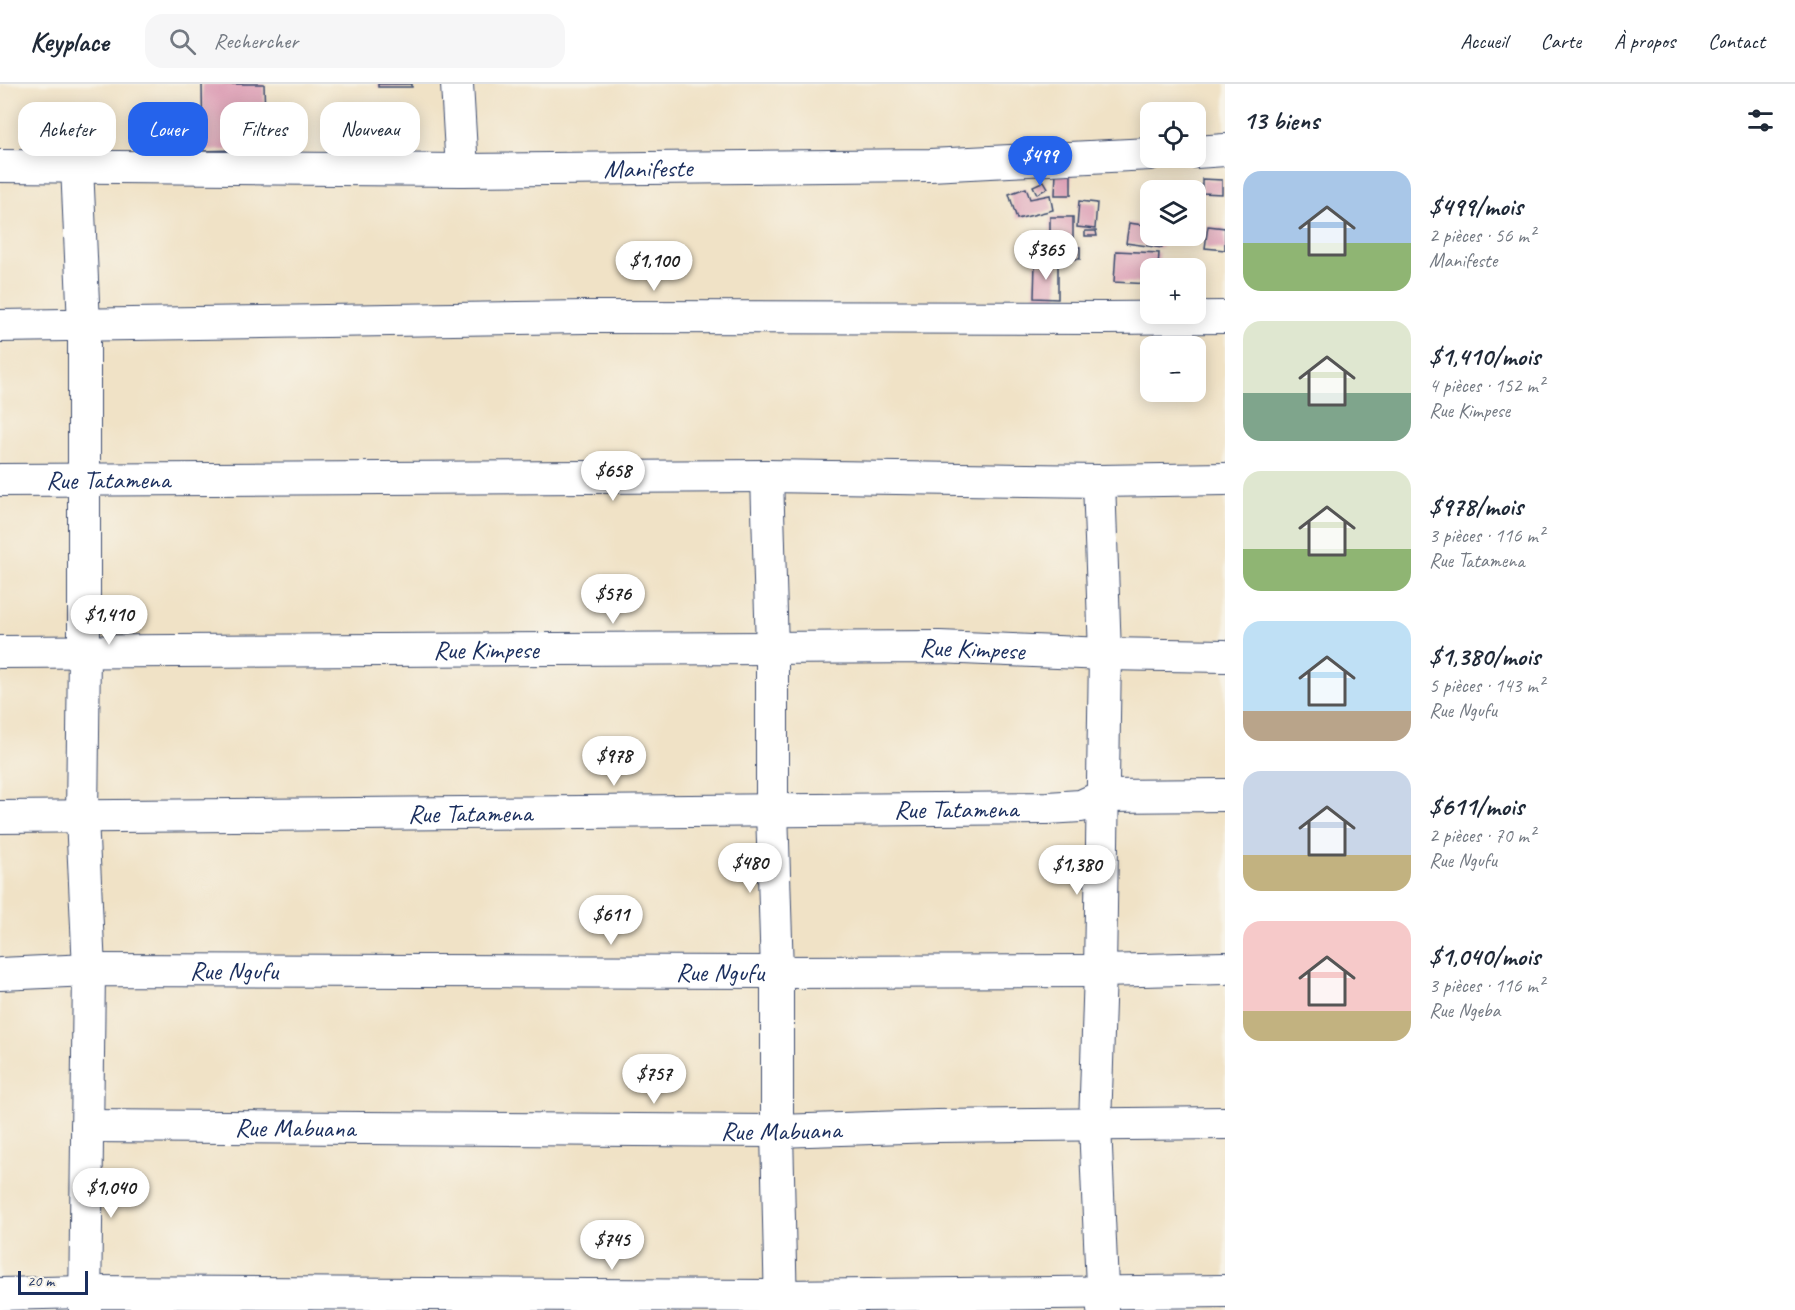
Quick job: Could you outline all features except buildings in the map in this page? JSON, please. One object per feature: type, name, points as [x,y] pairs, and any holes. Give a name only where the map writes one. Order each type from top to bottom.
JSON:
[{"type":"street","points":[[457,84],[462,170]]},
{"type":"street","points":[[1206,151],[1225,150]]},
{"type":"street","name":"Manifeste","points":[[0,166],[462,170],[930,165],[1140,154]]},
{"type":"street","points":[[77,166],[84,325],[82,817],[89,970],[85,1301]]},
{"type":"street","points":[[0,326],[586,317],[1225,317]]},
{"type":"street","points":[[767,476],[772,649],[772,810],[777,972],[777,1131],[781,1303]]},
{"type":"street","name":"Rue Tatamena","points":[[0,480],[767,476],[1099,481],[1225,479]]},
{"type":"street","points":[[1099,481],[1105,654],[1095,1125],[1103,1302]]},
{"type":"street","name":"Rue Kimpese","points":[[0,652],[939,647],[1225,656]]},
{"type":"street","name":"Rue Tatamena","points":[[0,817],[1047,808],[1081,806],[1103,795],[1225,795]]},
{"type":"street","name":"Rue Ngufu","points":[[0,974],[89,970],[777,972],[1100,971],[1225,968]]},
{"type":"street","name":"Rue Mabuana","points":[[87,1126],[777,1131],[937,1126],[1225,1123]]},
{"type":"street","points":[[0,1294],[85,1301],[781,1303],[1103,1302],[1225,1291]]}]
